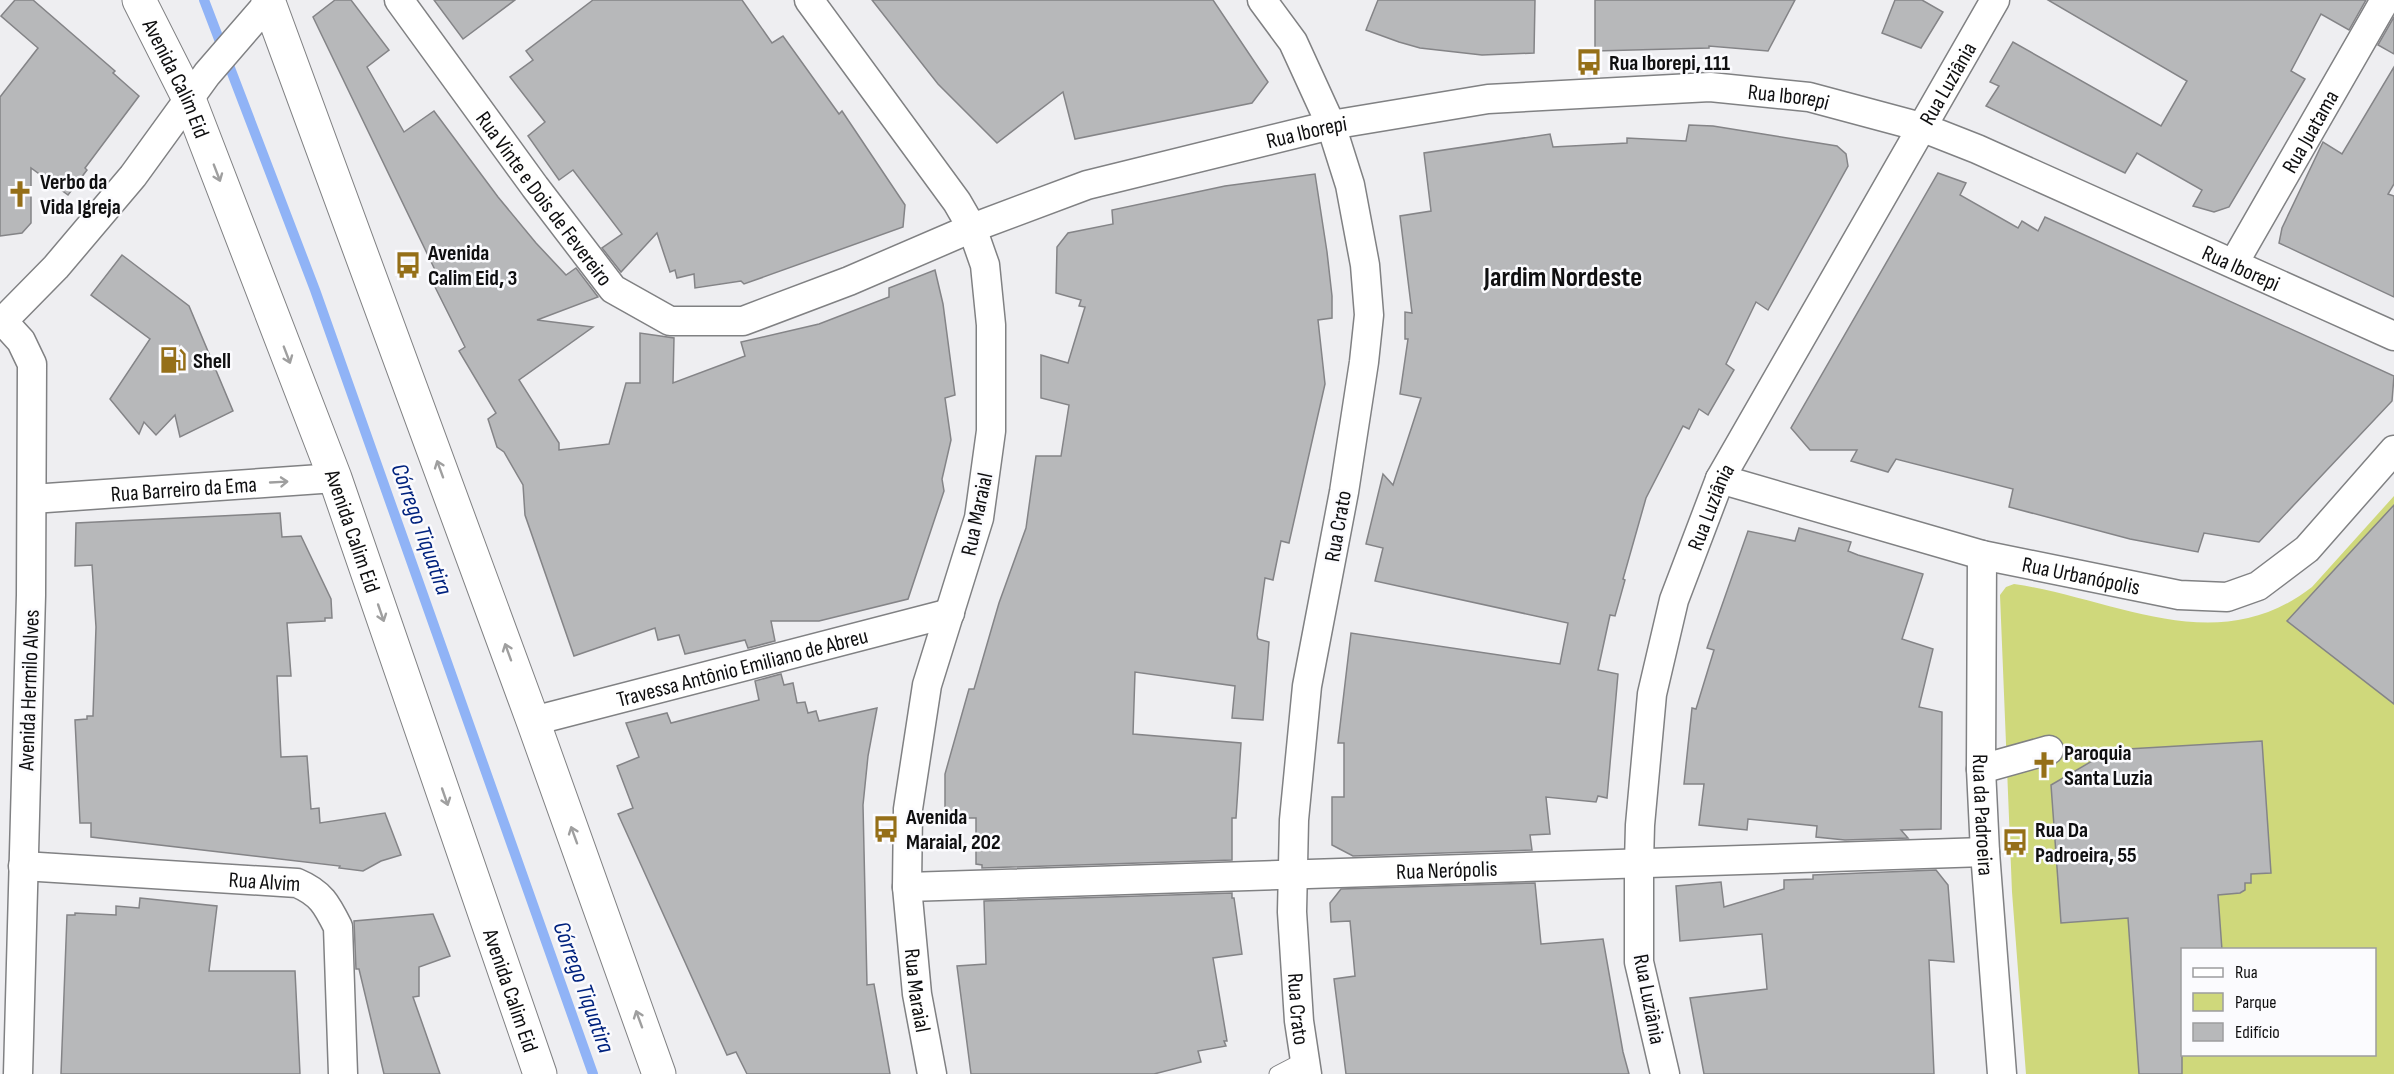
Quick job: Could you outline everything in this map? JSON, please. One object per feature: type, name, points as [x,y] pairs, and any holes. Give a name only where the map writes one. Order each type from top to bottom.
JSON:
[{"type":"main road","name":"Avenida Calim Eid","points":[[139,0],[198,86],[540,1074]]},
{"type":"main road","points":[[269,1],[533,722],[659,1074]]},
{"type":"street","name":"Rua Vinte e Dois de Fevereiro","points":[[399,0],[535,187],[613,289],[670,321],[743,321],[849,281],[972,228]]},
{"type":"street","name":"Rua Maraial","points":[[809,0],[935,170],[972,228],[985,265],[991,325],[991,430],[979,518],[927,685],[908,809],[907,887],[917,994],[932,1074]]},
{"type":"street","name":"Rua Crato","points":[[1262,0],[1293,42],[1331,124],[1352,197],[1365,265],[1369,315],[1344,492],[1307,686],[1294,820],[1292,912],[1299,1021],[1305,1067]]},
{"type":"street","name":"Rua Luziânia","points":[[1665,1074],[1639,962],[1639,863],[1640,825],[1652,694],[1674,600],[1720,479],[1995,0]]},
{"type":"street","name":"Rua Juatama","points":[[2235,263],[2385,0]]},
{"type":"street","points":[[2,321],[56,267],[133,176],[198,86],[269,1]]},
{"type":"street","name":"Rua Iborepi","points":[[972,228],[1087,186],[1331,124],[1488,99],[1710,87],[1809,97],[1921,127],[1977,149],[2394,336]]},
{"type":"street","name":"Avenida Hermilo Alves","points":[[2,321],[21,341],[32,364],[32,499],[18,1074]]},
{"type":"street","name":"Rua Urbanópolis","points":[[1720,479],[1982,555],[2179,595],[2227,597],[2258,586],[2307,549],[2394,450]]},
{"type":"street","name":"Rua Barreiro da Ema","points":[[32,499],[335,478]]},
{"type":"street","name":"Rua da Padroeira","points":[[1982,555],[1981,768],[2002,1074]]},
{"type":"street","name":"Travessa Antônio Emiliano de Abreu","points":[[533,722],[950,613]]},
{"type":"street","points":[[1981,768],[2049,750]]},
{"type":"street","name":"Rua Nerópolis","points":[[907,887],[1985,852]]},
{"type":"street","name":"Rua Alvim","points":[[23,866],[297,883],[312,889],[328,906],[338,927],[343,1074]]},
{"type":"lane","points":[[1277,1074],[1305,1067]]},
{"type":"green space","points":[[2394,496],[2394,1074],[2026,1074],[2012,892],[2000,595],[2006,587],[2014,584],[2166,619],[2203,623],[2240,620],[2276,609],[2312,587]]},
{"type":"building","points":[[15,0],[33,0],[115,71],[113,73],[139,96],[85,168],[87,170],[68,195],[31,168],[31,223],[22,233],[0,236],[0,97],[38,48],[1,16]]},
{"type":"building","points":[[335,0],[351,0],[389,50],[367,67],[404,132],[434,111],[498,197],[536,243],[566,275],[576,268],[598,297],[537,320],[593,327],[519,380],[559,443],[559,450],[609,444],[626,383],[640,383],[640,333],[674,338],[673,383],[745,356],[741,342],[819,324],[889,297],[889,288],[935,270],[943,304],[955,395],[945,398],[951,440],[942,479],[944,491],[908,599],[819,621],[771,621],[775,641],[748,648],[745,640],[685,654],[679,635],[658,640],[655,628],[574,656],[525,515],[523,485],[504,452],[497,447],[488,419],[496,413],[459,351],[465,347],[430,277],[436,272],[313,17]]},
{"type":"building","points":[[434,0],[515,0],[463,39]]},
{"type":"building","points":[[593,0],[742,0],[772,43],[783,36],[839,114],[842,111],[905,205],[903,227],[744,284],[741,281],[695,288],[694,274],[677,278],[675,270],[670,272],[657,233],[621,272],[602,248],[622,234],[573,170],[559,180],[528,136],[545,122],[510,77],[533,60],[526,51]]},
{"type":"building","points":[[872,0],[1213,0],[1268,82],[1252,103],[1075,139],[1063,92],[997,143],[938,84]]},
{"type":"building","points":[[1378,0],[1535,0],[1534,53],[1482,55],[1420,48],[1399,42],[1366,30]]},
{"type":"building","points":[[1595,0],[1795,0],[1768,51],[1709,46],[1709,48],[1595,51]]},
{"type":"building","points":[[1895,0],[1922,0],[1943,12],[1921,48],[1882,33]]},
{"type":"building","points":[[2048,0],[2366,0],[2349,30],[2321,14],[2291,71],[2305,79],[2229,207],[2214,212],[2193,206],[2202,190],[2137,153],[2125,173],[1986,106],[1999,86],[1990,82],[2013,42],[2161,126],[2187,81]]},
{"type":"building","points":[[2394,17],[2394,54],[2378,45]]},
{"type":"building","points":[[2394,67],[2394,184],[2388,194],[2394,196],[2394,297],[2279,243],[2282,228],[2323,142],[2342,154]]},
{"type":"building","points":[[1689,125],[1713,126],[1837,146],[1846,154],[1848,166],[1768,310],[1756,302],[1726,364],[1734,370],[1708,415],[1699,409],[1689,429],[1683,426],[1646,498],[1615,616],[1610,615],[1598,670],[1618,674],[1607,798],[1598,796],[1596,802],[1546,797],[1550,834],[1530,835],[1532,850],[1353,856],[1332,845],[1332,797],[1344,797],[1344,743],[1338,743],[1351,633],[1560,664],[1568,623],[1375,581],[1383,548],[1366,544],[1383,474],[1393,485],[1421,398],[1400,394],[1408,339],[1405,339],[1405,312],[1412,313],[1400,216],[1431,211],[1424,153],[1550,134],[1553,147],[1627,143],[1627,138],[1686,141]]},
{"type":"building","points":[[1938,173],[1966,183],[1960,195],[2018,228],[2022,221],[2038,231],[2045,217],[2394,376],[2392,401],[2259,542],[2204,533],[2198,552],[2130,539],[2009,507],[2013,489],[1896,459],[1888,472],[1851,461],[1857,450],[1810,450],[1791,428]]},
{"type":"building","points":[[1315,174],[1327,252],[1332,318],[1318,320],[1325,384],[1289,543],[1281,541],[1273,580],[1265,578],[1257,635],[1258,639],[1269,642],[1263,720],[1232,718],[1235,686],[1135,672],[1133,734],[1241,743],[1236,818],[1232,818],[1232,860],[982,868],[982,865],[976,864],[976,818],[945,818],[945,774],[969,689],[974,689],[999,603],[1026,528],[1036,456],[1061,456],[1069,405],[1041,398],[1041,355],[1068,363],[1085,307],[1079,306],[1081,300],[1056,293],[1057,247],[1068,233],[1113,224],[1112,210],[1225,186]]},
{"type":"building","name":"Shell","points":[[122,255],[189,306],[233,411],[180,437],[175,415],[156,435],[144,422],[139,434],[110,399],[150,339],[91,295]]},
{"type":"building","points":[[2394,505],[2394,704],[2287,621]]},
{"type":"building","points":[[280,513],[282,537],[301,536],[331,599],[332,618],[325,618],[325,621],[287,623],[291,676],[277,676],[281,757],[307,756],[311,809],[319,808],[320,823],[385,813],[401,855],[381,861],[363,871],[339,868],[340,866],[91,837],[91,823],[80,823],[75,720],[93,716],[96,627],[92,565],[75,566],[76,523]]},
{"type":"building","points":[[1799,528],[1851,542],[1848,551],[1923,574],[1902,639],[1933,649],[1919,707],[1942,712],[1941,829],[1901,830],[1908,838],[1845,840],[1816,837],[1817,826],[1748,819],[1747,830],[1699,825],[1704,784],[1684,784],[1692,708],[1696,709],[1714,650],[1707,648],[1748,531],[1795,541]]},
{"type":"building","points":[[781,674],[784,685],[793,683],[797,703],[805,702],[808,713],[816,711],[819,721],[877,708],[868,756],[863,805],[867,985],[874,984],[890,1074],[747,1074],[736,1052],[727,1055],[618,814],[633,808],[617,766],[639,757],[626,723],[667,713],[671,723],[759,700],[755,681]]},
{"type":"building","points":[[2262,741],[2271,873],[2251,874],[2251,883],[2245,883],[2245,890],[2240,893],[2218,895],[2222,948],[2181,948],[2182,1074],[2139,1074],[2128,918],[2061,923],[2051,785],[2111,750]]},
{"type":"building","points":[[1936,870],[1948,885],[1954,962],[1929,960],[1934,1074],[1704,1074],[1690,998],[1767,989],[1762,934],[1680,941],[1676,886],[1721,882],[1724,907],[1784,889],[1784,880],[1813,879],[1813,875]]},
{"type":"building","points":[[1535,883],[1541,944],[1603,939],[1629,1074],[1346,1074],[1334,979],[1355,976],[1350,921],[1331,922],[1330,903],[1341,889]]},
{"type":"building","points":[[1232,893],[1242,954],[1213,958],[1226,1046],[1198,1051],[1201,1062],[1154,1074],[971,1074],[957,966],[986,964],[984,901]]},
{"type":"building","points":[[140,898],[217,906],[209,971],[295,971],[300,1074],[61,1074],[67,915],[75,915],[75,913],[116,915],[116,906],[139,908]]},
{"type":"building","points":[[433,914],[450,956],[419,967],[419,996],[413,997],[440,1074],[384,1074],[359,969],[356,969],[354,921]]},
{"type":"waterway","name":"Córrego Tiquatira","points":[[204,0],[315,290],[593,1074]]},
{"type":"place","name":"Rua Iborepi, 111","points":[[1589,62]]},
{"type":"place","name":"Verbo da Vida Igreja","points":[[20,194]]},
{"type":"place","name":"Avenida Calim Eid, 3","points":[[408,265]]},
{"type":"place","name":"Shell","points":[[173,360]]},
{"type":"place","name":"Paroquia Santa Luzia","points":[[2044,765]]},
{"type":"place","name":"Avenida Maraial, 202","points":[[886,829]]},
{"type":"place","name":"Rua Da Padroeira, 55","points":[[2015,842]]},
{"type":"district","name":"Jardim Nordeste","points":[[1563,276]]}]
